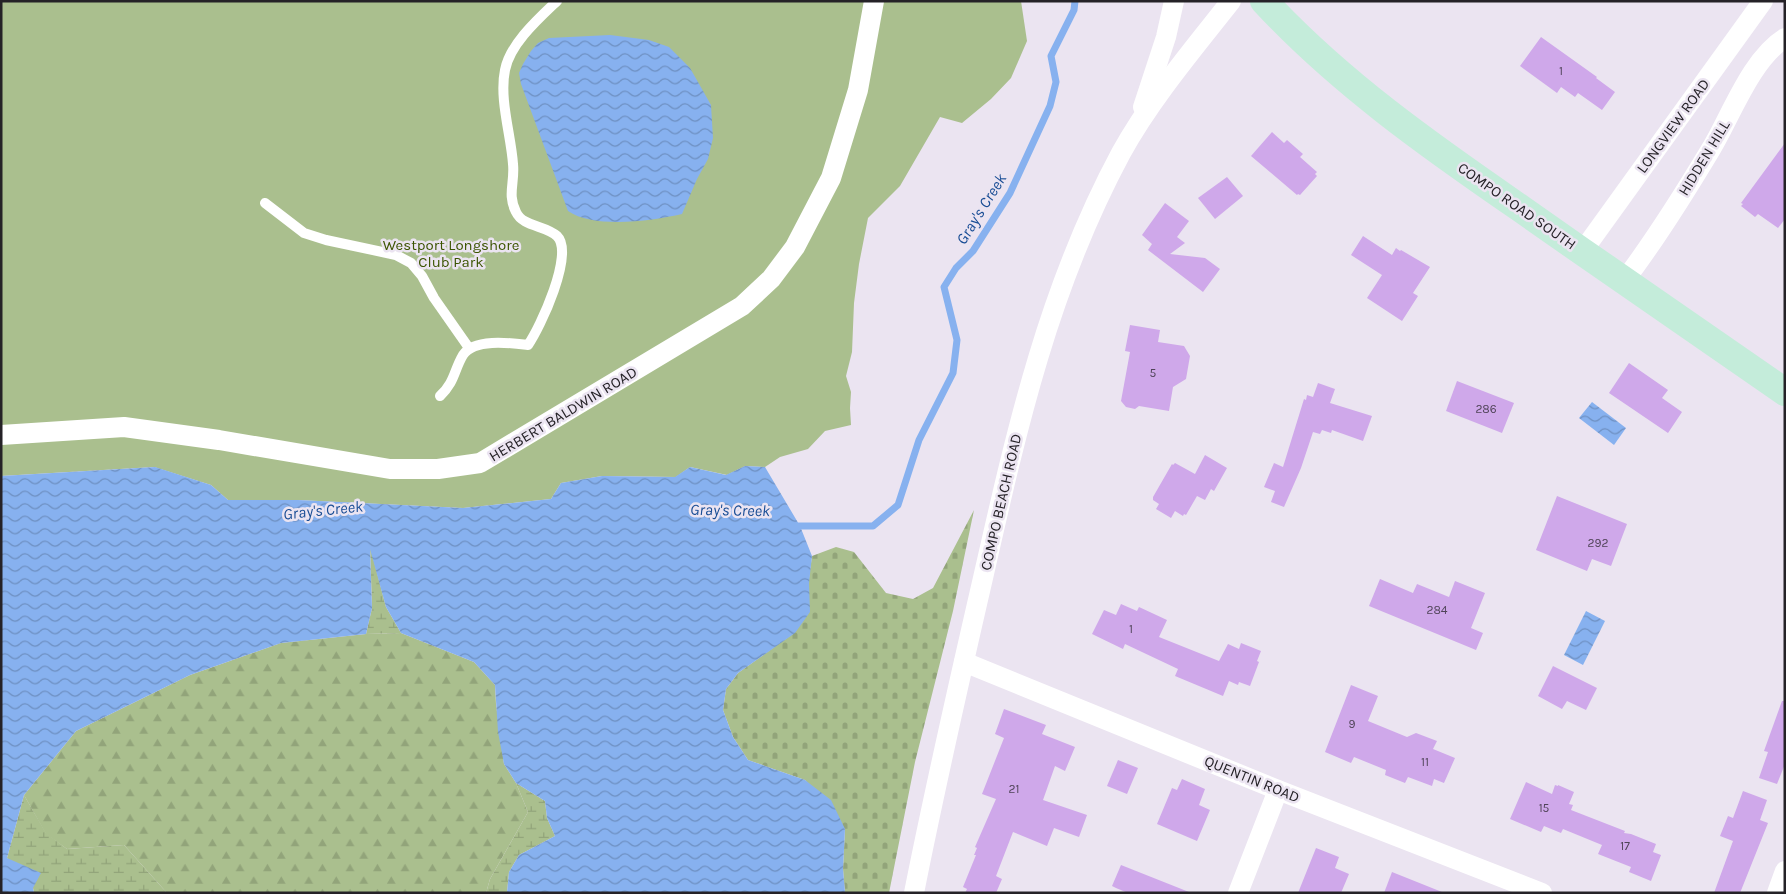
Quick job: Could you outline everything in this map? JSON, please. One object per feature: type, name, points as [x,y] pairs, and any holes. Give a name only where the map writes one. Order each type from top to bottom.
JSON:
[{"type":"street","name":"HERBERT BALDWIN ROAD","points":[[1,435],[124,427],[219,440],[390,469],[438,469],[480,463],[742,306],[771,279],[795,247],[831,178],[858,90],[874,1]]},
{"type":"street","name":"COMPO BEACH ROAD","points":[[1136,127],[1162,51],[1174,1]]},
{"type":"street","name":"COMPO BEACH ROAD","points":[[914,893],[1016,433],[1036,360],[1052,312],[1088,219],[1121,153],[1136,127],[1231,1]]},
{"type":"street","name":"COMPO ROAD SOUTH","points":[[1264,1],[1296,35],[1368,97],[1582,252],[1785,392]]},
{"type":"street","name":"LONGVIEW ROAD","points":[[1582,252],[1764,1]]},
{"type":"street","name":"HIDDEN HILL","points":[[1624,281],[1641,259],[1712,148],[1745,84],[1773,46],[1785,38]]},
{"type":"street","name":"QUENTIN ROAD","points":[[964,662],[1278,790],[1542,893]]},
{"type":"street","points":[[1238,893],[1278,790]]},
{"type":"street","points":[[1777,893],[1785,871]]},
{"type":"lane","points":[[440,396],[449,388],[469,348],[482,344],[528,345],[537,332],[548,309],[558,276],[563,250],[559,237],[547,229],[525,222],[516,214],[510,198],[514,177],[503,85],[505,68],[518,43],[528,28],[557,1]]},
{"type":"lane","points":[[265,203],[304,233],[326,240],[396,255],[411,263],[422,276],[434,298],[469,348]]},
{"type":"green space","name":"Westport Longshore Club Park","points":[[1,1],[1021,1],[1027,41],[1011,78],[991,99],[962,123],[940,117],[900,186],[868,218],[854,303],[852,352],[846,376],[851,392],[851,425],[825,431],[808,449],[780,457],[765,467],[745,466],[727,475],[690,467],[676,477],[602,476],[561,483],[551,499],[463,508],[298,500],[228,500],[211,485],[154,467],[1,476]]},
{"type":"green space","points":[[974,510],[953,611],[915,762],[889,893],[845,893],[843,869],[845,829],[805,780],[748,760],[733,737],[723,710],[726,689],[738,673],[794,633],[809,578],[812,556],[836,547],[854,552],[886,593],[913,599],[933,588]]},
{"type":"green space","points":[[370,546],[386,607],[401,633],[366,634],[372,608]]},
{"type":"green space","points":[[401,633],[474,662],[495,685],[504,764],[516,783],[528,812],[490,879],[486,893],[167,893],[124,845],[67,849],[46,834],[24,795],[76,731],[190,675],[281,643],[366,634]]},
{"type":"green space","points":[[516,783],[545,801],[547,818],[555,836],[519,855],[509,872],[507,893],[486,893],[490,879],[528,812]]},
{"type":"green space","points":[[24,795],[46,833],[67,849],[124,845],[167,893],[34,893],[33,888],[7,858]]},
{"type":"water","points":[[610,35],[649,40],[669,47],[690,68],[711,105],[713,138],[708,159],[682,214],[640,221],[608,222],[579,217],[568,211],[521,84],[519,73],[531,51],[538,43],[549,38]]},
{"type":"water","points":[[1592,402],[1626,428],[1614,445],[1579,418]]},
{"type":"water","points":[[745,466],[765,467],[800,526],[812,556],[809,583],[810,612],[795,633],[738,673],[726,689],[723,710],[733,737],[748,760],[805,780],[831,800],[845,829],[843,869],[845,893],[507,893],[509,872],[519,855],[555,836],[547,818],[545,801],[516,783],[504,764],[498,732],[495,685],[474,662],[401,633],[386,607],[370,549],[372,608],[366,634],[281,643],[190,675],[76,731],[24,795],[7,858],[41,873],[33,888],[34,893],[1,893],[1,476],[155,467],[211,485],[228,500],[298,500],[463,508],[551,499],[561,483],[602,476],[675,477],[690,467],[726,475]]},
{"type":"water","points":[[1586,611],[1605,621],[1583,665],[1564,655]]},
{"type":"building","points":[[1541,37],[1615,92],[1602,110],[1578,93],[1575,97],[1561,87],[1557,93],[1520,66]]},
{"type":"building","points":[[1272,132],[1284,143],[1287,140],[1303,154],[1300,157],[1317,172],[1315,174],[1317,176],[1300,195],[1297,195],[1251,156]]},
{"type":"building","points":[[1785,143],[1785,219],[1778,228],[1758,214],[1755,217],[1741,206],[1743,204],[1741,203]]},
{"type":"building","points":[[1227,177],[1243,196],[1215,219],[1198,198]]},
{"type":"building","points":[[1165,203],[1189,221],[1177,237],[1185,243],[1170,254],[1205,258],[1220,269],[1203,292],[1148,250],[1152,244],[1142,235]]},
{"type":"building","points":[[1363,236],[1392,255],[1396,248],[1430,267],[1413,293],[1418,296],[1402,321],[1367,298],[1382,275],[1351,255]]},
{"type":"building","points":[[1130,325],[1160,330],[1158,342],[1184,346],[1190,356],[1186,379],[1173,387],[1169,411],[1139,406],[1135,409],[1126,407],[1121,401],[1130,352],[1125,351]]},
{"type":"building","points":[[1629,363],[1668,390],[1662,398],[1682,412],[1668,433],[1609,393]]},
{"type":"building","points":[[1457,381],[1514,403],[1502,433],[1446,411]]},
{"type":"building","points":[[1318,383],[1335,389],[1330,403],[1372,416],[1363,441],[1332,430],[1331,433],[1322,430],[1320,434],[1313,432],[1301,468],[1284,507],[1271,502],[1275,491],[1264,487],[1274,463],[1283,467],[1304,399],[1306,400],[1307,395],[1313,397]]},
{"type":"building","points":[[1205,455],[1227,468],[1214,491],[1211,489],[1205,500],[1197,496],[1186,515],[1184,514],[1183,516],[1175,511],[1171,518],[1156,509],[1159,504],[1153,500],[1153,497],[1172,464],[1175,463],[1195,474]]},
{"type":"building","points":[[1557,496],[1627,524],[1611,566],[1592,559],[1587,571],[1536,550]]},
{"type":"building","points":[[1380,579],[1413,593],[1417,584],[1449,597],[1455,581],[1485,593],[1471,628],[1483,633],[1476,650],[1369,606]]},
{"type":"building","points":[[1121,604],[1137,611],[1139,607],[1167,620],[1159,637],[1219,661],[1228,644],[1239,649],[1241,643],[1261,651],[1250,686],[1239,682],[1238,685],[1229,681],[1223,696],[1175,676],[1178,669],[1125,644],[1123,649],[1092,634],[1104,610],[1116,615]]},
{"type":"building","points":[[1553,666],[1597,688],[1586,710],[1567,701],[1562,709],[1538,696]]},
{"type":"building","points":[[1351,685],[1378,696],[1368,721],[1407,737],[1416,733],[1437,741],[1433,749],[1455,758],[1444,783],[1434,779],[1432,786],[1408,777],[1405,783],[1385,775],[1386,770],[1354,757],[1351,763],[1325,752]]},
{"type":"building","points":[[1782,701],[1785,701],[1785,764],[1777,784],[1759,778],[1768,752],[1764,751]]},
{"type":"building","points":[[1004,709],[1046,725],[1042,734],[1075,747],[1065,771],[1055,766],[1043,800],[1087,815],[1079,837],[1054,828],[1047,846],[1013,832],[996,876],[1002,879],[996,893],[965,893],[967,889],[963,887],[976,855],[974,855],[977,848],[975,847],[996,799],[982,794],[1004,738],[995,734]]},
{"type":"building","points":[[1118,760],[1138,768],[1127,794],[1107,786]]},
{"type":"building","points":[[1182,779],[1205,789],[1199,805],[1210,810],[1197,841],[1157,824],[1172,788],[1177,790]]},
{"type":"building","points":[[1526,782],[1552,794],[1555,785],[1574,792],[1569,804],[1573,805],[1571,810],[1625,831],[1624,833],[1656,844],[1653,852],[1661,855],[1651,881],[1629,872],[1631,867],[1598,854],[1602,845],[1563,829],[1561,833],[1544,826],[1541,832],[1510,819]]},
{"type":"building","points":[[1743,791],[1767,800],[1760,820],[1768,823],[1740,893],[1714,893],[1733,841],[1720,836],[1728,816],[1733,818]]},
{"type":"building","points":[[1316,848],[1339,857],[1335,868],[1349,874],[1341,893],[1298,893]]},
{"type":"building","points":[[1121,865],[1189,893],[1128,893],[1112,886]]},
{"type":"building","points":[[1392,872],[1442,892],[1442,893],[1384,893]]},
{"type":"waterway","name":"Gray's Creek","points":[[791,526],[873,526],[898,505],[919,440],[953,373],[957,340],[944,287],[956,268],[973,251],[1010,193],[1050,106],[1056,82],[1051,56],[1074,10],[1075,1]]}]
